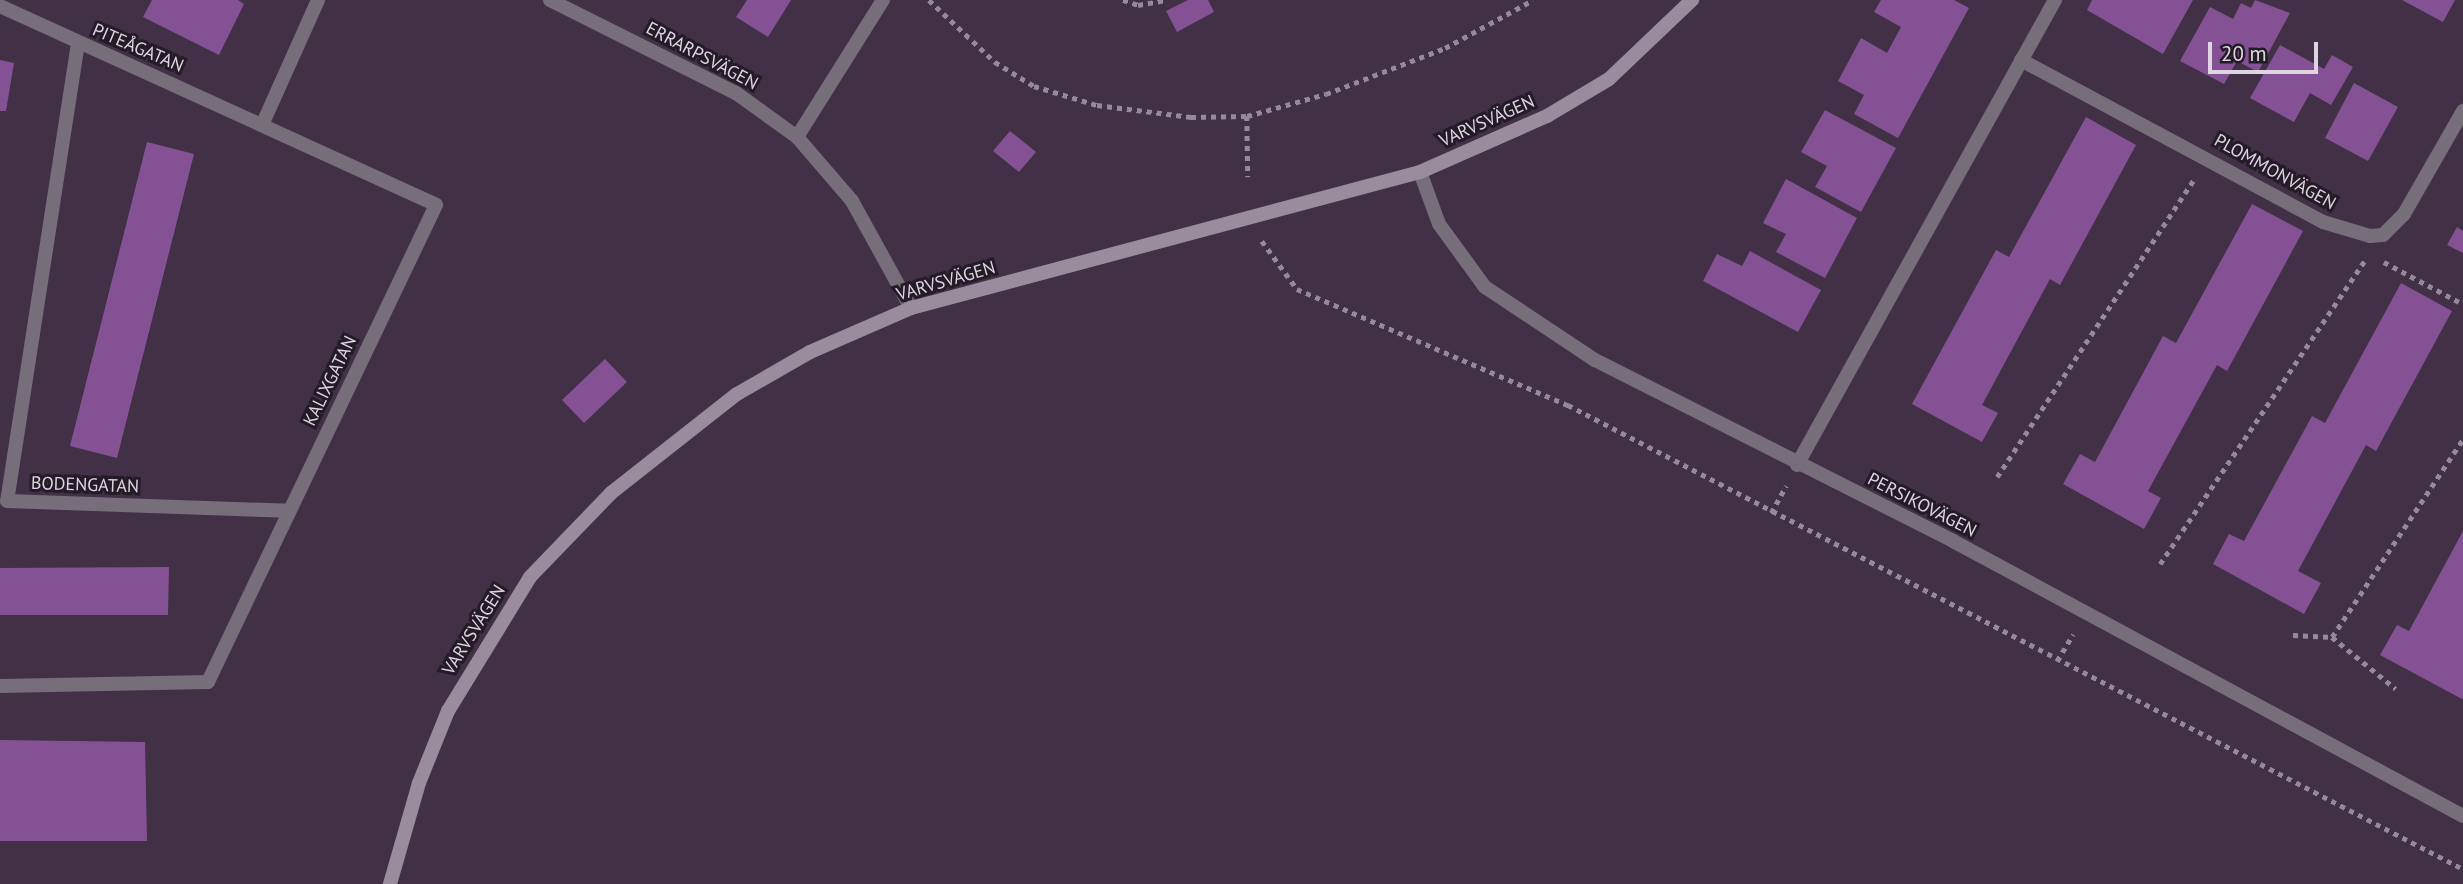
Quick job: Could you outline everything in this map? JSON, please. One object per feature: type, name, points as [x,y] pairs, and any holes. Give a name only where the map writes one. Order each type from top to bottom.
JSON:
[{"type":"street","points":[[262,123],[318,0]]},
{"type":"street","name":"ERRARPSVÄGEN","points":[[550,0],[736,93],[797,137],[852,201],[911,308]]},
{"type":"street","points":[[797,137],[883,0]]},
{"type":"street","name":"VARVSVÄGEN","points":[[390,884],[419,783],[448,711],[488,639],[565,535],[737,394],[810,352],[911,308],[1420,172],[1547,116],[1609,79],[1692,0]]},
{"type":"street","points":[[1797,465],[2054,0]]},
{"type":"street","name":"PITEÅGATAN","points":[[0,6],[262,123]]},
{"type":"street","name":"BODENGATAN","points":[[78,43],[7,501],[289,511]]},
{"type":"street","name":"PLOMMONVÄGEN","points":[[2021,60],[2323,222],[2370,236]]},
{"type":"street","points":[[2370,236],[2383,235],[2404,214],[2463,111]]},
{"type":"street","name":"KALIXGATAN","points":[[0,686],[208,682],[436,205],[262,123]]},
{"type":"street","name":"PERSIKOVÄGEN","points":[[1420,172],[1439,224],[1485,287],[1595,360],[1797,465],[1953,541],[2463,816]]},
{"type":"path","points":[[929,0],[995,62],[1045,90],[1157,113],[1247,116],[1401,67],[1533,0]]},
{"type":"path","points":[[1123,0],[1138,5],[1166,0]]},
{"type":"path","points":[[1247,116],[1248,177]]},
{"type":"path","points":[[1997,477],[2208,158]]},
{"type":"path","points":[[2160,564],[2369,254],[2370,236]]},
{"type":"path","points":[[1261,240],[1297,289],[1568,405],[2463,869]]},
{"type":"path","points":[[2369,254],[2463,304]]},
{"type":"path","points":[[2332,637],[2463,439]]},
{"type":"path","points":[[2293,635],[2332,637],[2396,689]]},
{"type":"building","points":[[152,0],[238,0],[244,4],[219,55],[143,17]]},
{"type":"building","points":[[747,0],[791,0],[768,37],[736,17]]},
{"type":"building","points":[[1188,0],[1208,0],[1214,12],[1177,32],[1166,11]]},
{"type":"building","points":[[1881,0],[1954,0],[1969,8],[1898,138],[1854,114],[1864,95],[1838,81],[1861,38],[1887,53],[1901,27],[1874,12]]},
{"type":"building","points":[[2092,0],[2193,0],[2163,54],[2087,10]]},
{"type":"building","points":[[2255,0],[2290,13],[2258,72],[2237,61],[2224,84],[2180,61],[2210,7],[2233,19],[2241,3],[2251,8]]},
{"type":"building","points":[[2402,0],[2455,0],[2443,22]]},
{"type":"building","points":[[2280,45],[2324,69],[2332,55],[2353,67],[2331,105],[2310,93],[2294,122],[2250,98]]},
{"type":"building","points":[[0,60],[14,63],[6,111],[0,111]]},
{"type":"building","points":[[2354,83],[2398,107],[2368,161],[2325,138]]},
{"type":"building","points":[[1825,110],[1896,148],[1861,212],[1815,187],[1827,166],[1801,152]]},
{"type":"building","points":[[2086,117],[2136,145],[2060,285],[2050,279],[1982,405],[1998,413],[1982,442],[1912,404],[1996,250],[2009,257]]},
{"type":"building","points":[[1010,131],[1036,152],[1019,172],[993,151]]},
{"type":"building","points":[[147,142],[194,154],[117,458],[70,446]]},
{"type":"building","points":[[1786,179],[1857,218],[1825,278],[1776,252],[1786,234],[1763,223]]},
{"type":"building","points":[[2252,204],[2303,231],[2227,371],[2217,365],[2148,491],[2161,498],[2144,529],[2063,484],[2080,454],[2095,462],[2163,336],[2176,343]]},
{"type":"building","points":[[2457,227],[2463,231],[2463,253],[2447,245]]},
{"type":"building","points":[[1750,251],[1821,290],[1798,332],[1703,281],[1717,254],[1742,266]]},
{"type":"building","points":[[2401,283],[2452,311],[2376,451],[2366,445],[2298,571],[2321,583],[2304,614],[2213,564],[2229,534],[2244,541],[2312,416],[2325,423]]},
{"type":"building","points":[[605,359],[627,382],[584,423],[562,400]]},
{"type":"building","points":[[2463,531],[2462,699],[2380,655],[2397,625],[2409,631]]},
{"type":"building","points":[[169,567],[168,615],[0,615],[0,568]]},
{"type":"building","points":[[0,740],[145,742],[147,841],[0,841]]}]
